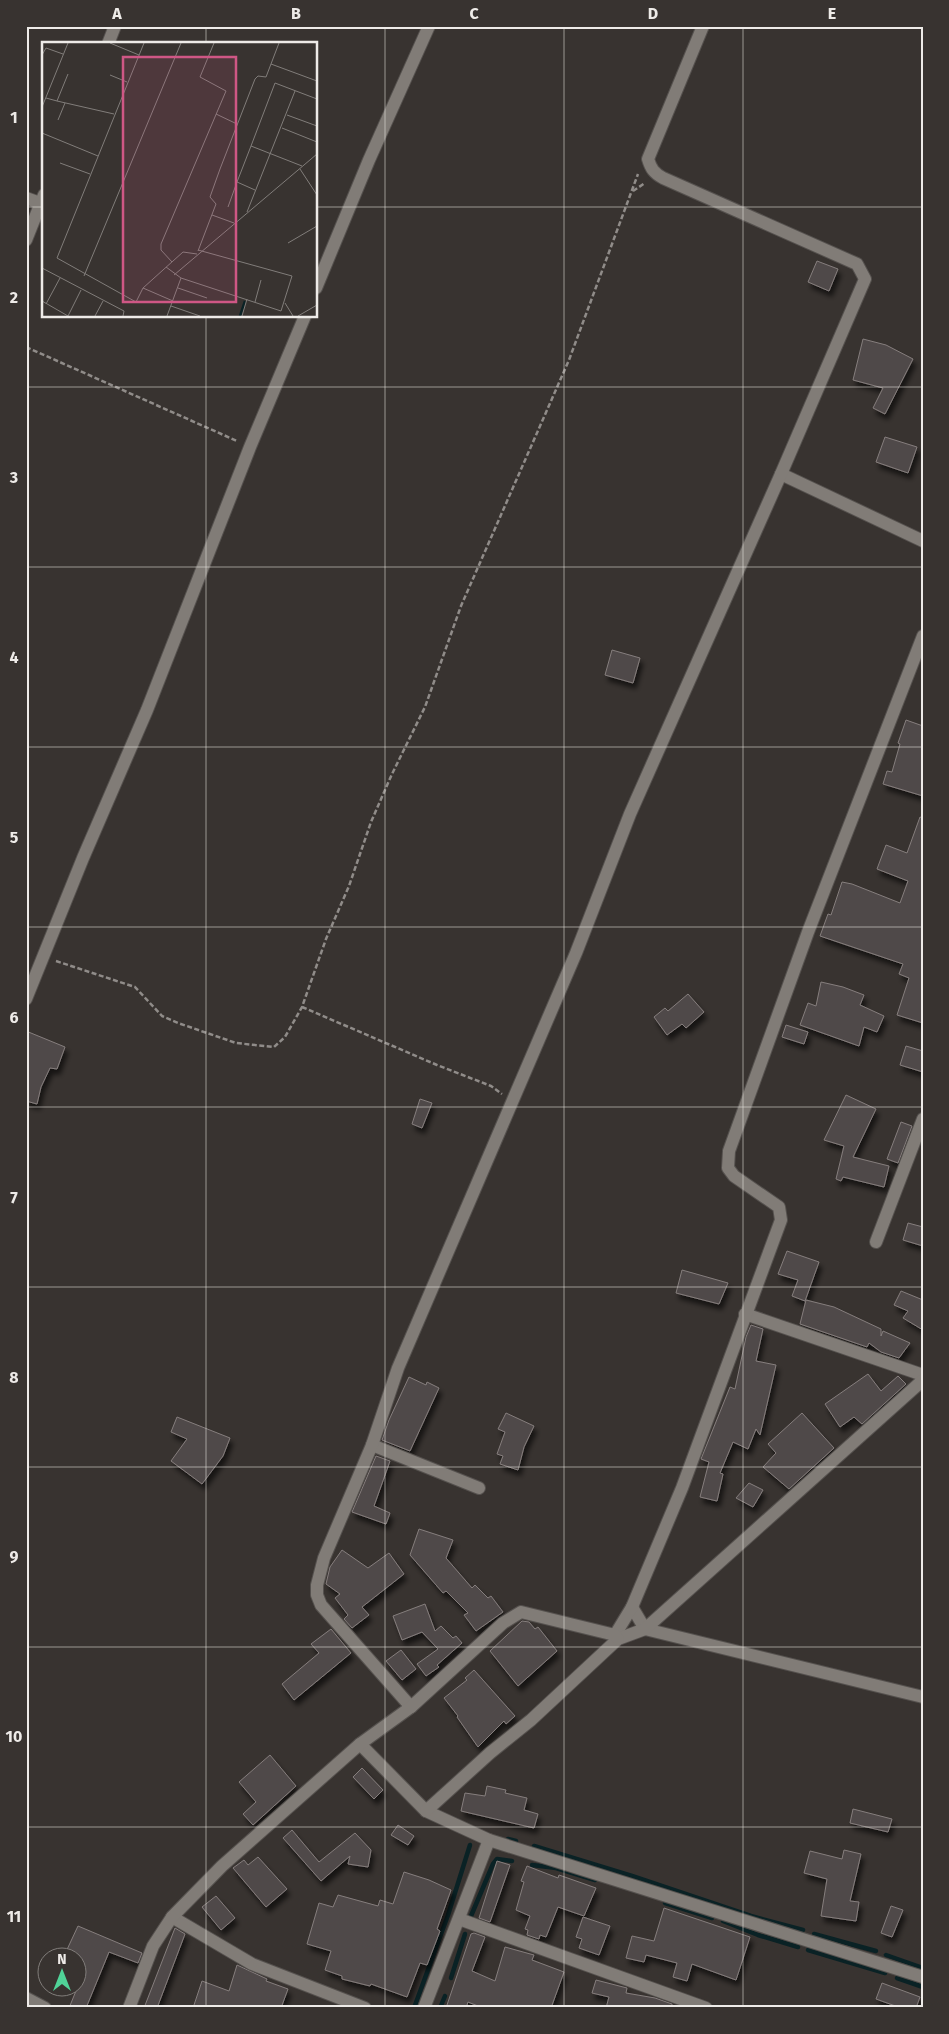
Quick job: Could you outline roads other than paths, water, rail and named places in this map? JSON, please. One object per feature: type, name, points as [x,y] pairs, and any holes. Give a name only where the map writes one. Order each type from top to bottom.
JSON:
[{"type":"street","points":[[109,42],[115,26]]},
{"type":"street","points":[[318,283],[428,26]]},
{"type":"street","points":[[411,1707],[321,1605],[317,1596],[317,1585],[324,1558],[372,1445],[398,1368],[576,953],[630,814],[781,474],[865,279],[862,270],[857,264],[656,174],[650,168],[648,159],[703,26]]},
{"type":"street","points":[[26,198],[42,199],[26,240]]},
{"type":"street","points":[[26,999],[83,858],[147,710],[250,448],[304,318]]},
{"type":"street","points":[[781,474],[923,541]]},
{"type":"street","points":[[426,1811],[490,1753],[531,1720],[616,1637],[632,1607],[682,1488],[781,1220],[779,1207],[734,1176],[728,1168],[729,1151],[808,932],[923,636]]},
{"type":"street","points":[[876,1242],[923,1120]]},
{"type":"street","points":[[745,1314],[923,1375]]},
{"type":"street","points":[[129,2008],[153,1946],[172,1917],[222,1866],[360,1744],[411,1707],[502,1623],[521,1612],[616,1637],[645,1629],[923,1380]]},
{"type":"street","points":[[372,1445],[479,1488]]},
{"type":"street","points":[[632,1607],[645,1629],[923,1697]]},
{"type":"street","points":[[360,1744],[426,1811],[489,1840],[923,1977]]},
{"type":"street","points":[[424,2008],[489,1840]]},
{"type":"street","points":[[172,1917],[252,1964],[366,2008]]},
{"type":"street","points":[[459,1919],[706,2008]]},
{"type":"street","points":[[26,1998],[45,2008]]},
{"type":"waterway","points":[[508,1839],[516,1841]]},
{"type":"waterway","points":[[414,2008],[448,1915],[470,1845]]},
{"type":"waterway","points":[[534,1846],[632,1876],[751,1916],[803,1930]]},
{"type":"waterway","points":[[471,1916],[493,1864],[497,1859],[512,1861]]},
{"type":"waterway","points":[[532,1865],[556,1868],[595,1880]]},
{"type":"waterway","points":[[665,1903],[712,1918]]},
{"type":"waterway","points":[[723,1921],[758,1935],[798,1947]]},
{"type":"waterway","points":[[451,1978],[465,1934]]},
{"type":"waterway","points":[[814,1934],[876,1951]]},
{"type":"waterway","points":[[808,1950],[885,1973]]},
{"type":"waterway","points":[[886,1955],[923,1968]]},
{"type":"waterway","points":[[897,1978],[923,1987]]},
{"type":"waterway","points":[[440,2008],[445,1996]]}]
